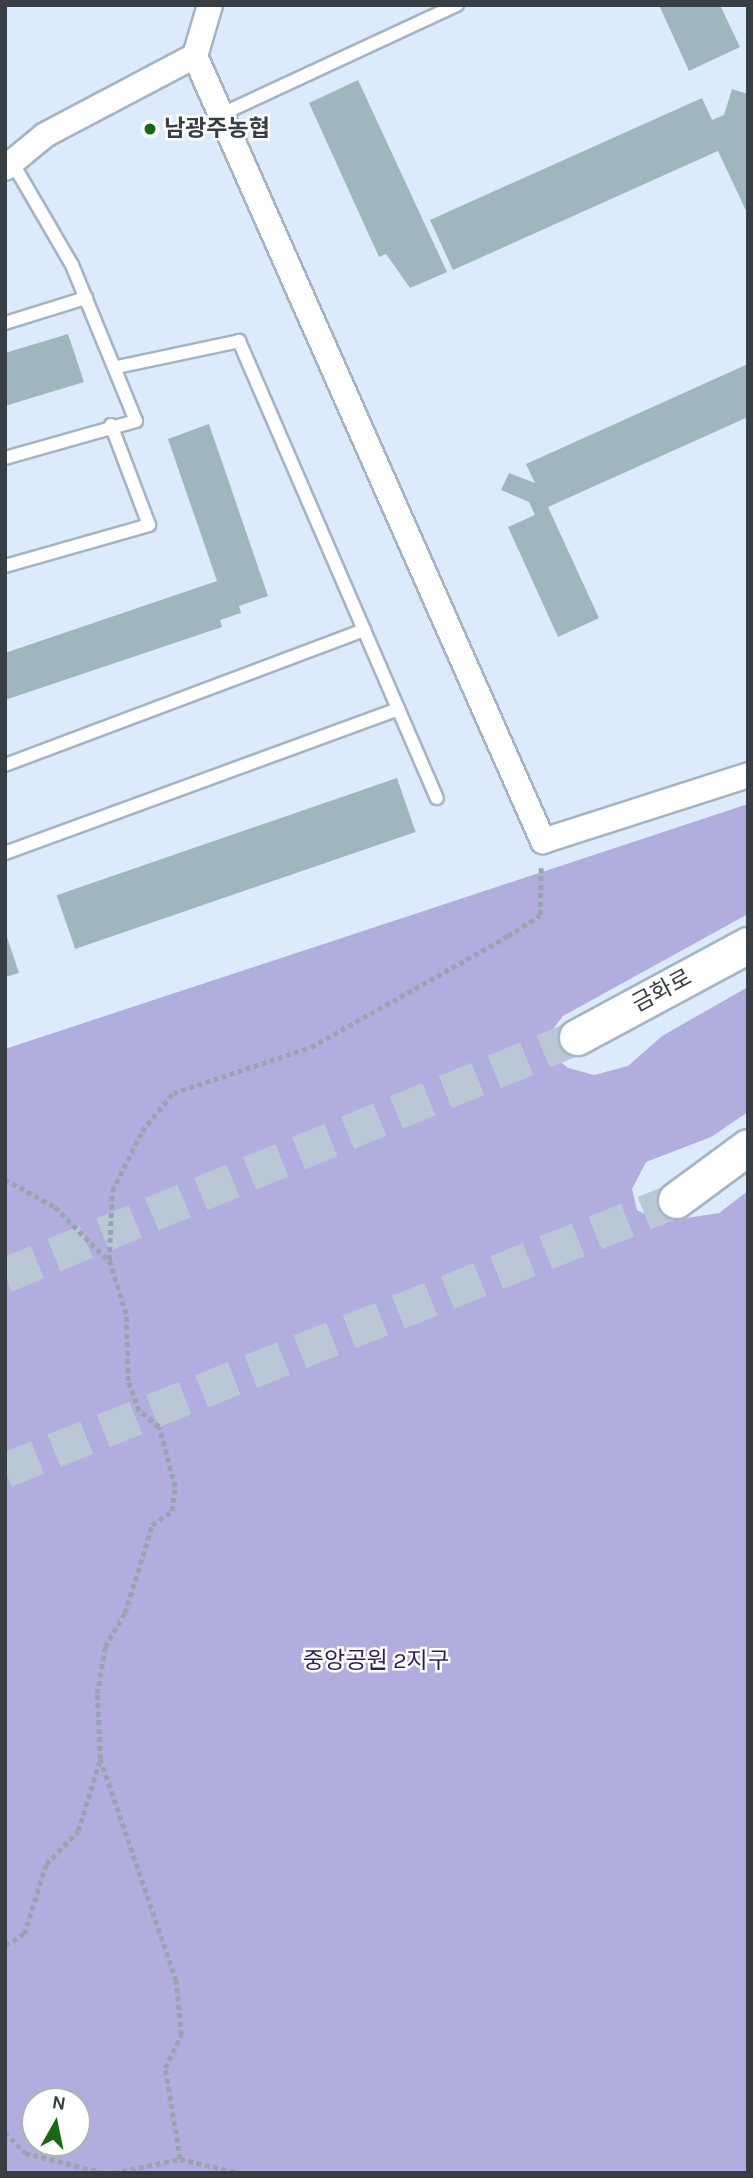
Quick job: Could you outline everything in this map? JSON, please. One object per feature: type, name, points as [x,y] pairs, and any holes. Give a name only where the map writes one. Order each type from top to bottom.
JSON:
[{"type":"main road","name":"금화로","points":[[577,1037],[748,945]]},
{"type":"main road","points":[[676,1200],[748,1147]]},
{"type":"street","points":[[209,5],[195,56],[542,841],[748,775]]},
{"type":"street","points":[[8,165],[45,135],[195,56]]},
{"type":"lane","points":[[222,114],[457,5]]},
{"type":"lane","points":[[5,458],[111,425],[136,421],[117,367],[86,298],[8,165]]},
{"type":"lane","points":[[5,323],[86,298]]},
{"type":"lane","points":[[117,367],[239,341],[436,798]]},
{"type":"lane","points":[[5,566],[149,525],[111,425]]},
{"type":"lane","points":[[5,765],[364,630]]},
{"type":"lane","points":[[5,853],[398,709]]},
{"type":"path","points":[[180,2159],[165,2068],[181,2035],[176,1981],[100,1759],[97,1694],[105,1647],[125,1613],[152,1525],[172,1511],[176,1487],[168,1446],[159,1427],[139,1411],[128,1381],[126,1314],[109,1260],[112,1191],[121,1165],[173,1093],[311,1046],[540,915],[542,841]]},
{"type":"path","points":[[5,1178],[55,1207],[109,1260]]},
{"type":"path","points":[[5,1945],[24,1934],[46,1864],[78,1831],[100,1759]]},
{"type":"path","points":[[5,2132],[25,2153],[105,2173]]},
{"type":"path","points":[[114,2173],[180,2159],[239,2173]]},
{"type":"green space","name":"중앙공원 2지구","points":[[748,804],[748,914],[563,1016],[549,1034],[549,1053],[568,1068],[594,1075],[628,1066],[662,1036],[748,987],[748,1112],[711,1137],[646,1162],[632,1189],[637,1210],[661,1222],[719,1213],[748,1191],[748,2173],[5,2173],[5,1049]]},
{"type":"building","points":[[659,5],[720,5],[740,47],[689,71]]},
{"type":"building","points":[[358,80],[447,272],[410,288],[386,254],[379,257],[309,103]]},
{"type":"building","points":[[732,89],[748,94],[748,215],[718,151],[453,270],[430,220],[702,98],[712,120],[724,115]]},
{"type":"building","points":[[68,334],[84,382],[5,406],[5,353]]},
{"type":"building","points":[[748,364],[748,417],[548,507],[599,618],[558,637],[508,527],[535,515],[529,502],[501,490],[509,473],[535,483],[526,464]]},
{"type":"building","points":[[209,424],[268,596],[239,606],[241,613],[220,620],[222,627],[5,700],[5,653],[217,581],[168,439]]},
{"type":"building","points":[[397,778],[416,832],[75,949],[57,895]]},
{"type":"building","points":[[5,931],[19,973],[5,977]]},
{"type":"tunnel","points":[[5,1275],[577,1037]]},
{"type":"tunnel","points":[[5,1470],[676,1200]]},
{"type":"place","name":"남광주농협","points":[[150,129]]}]
